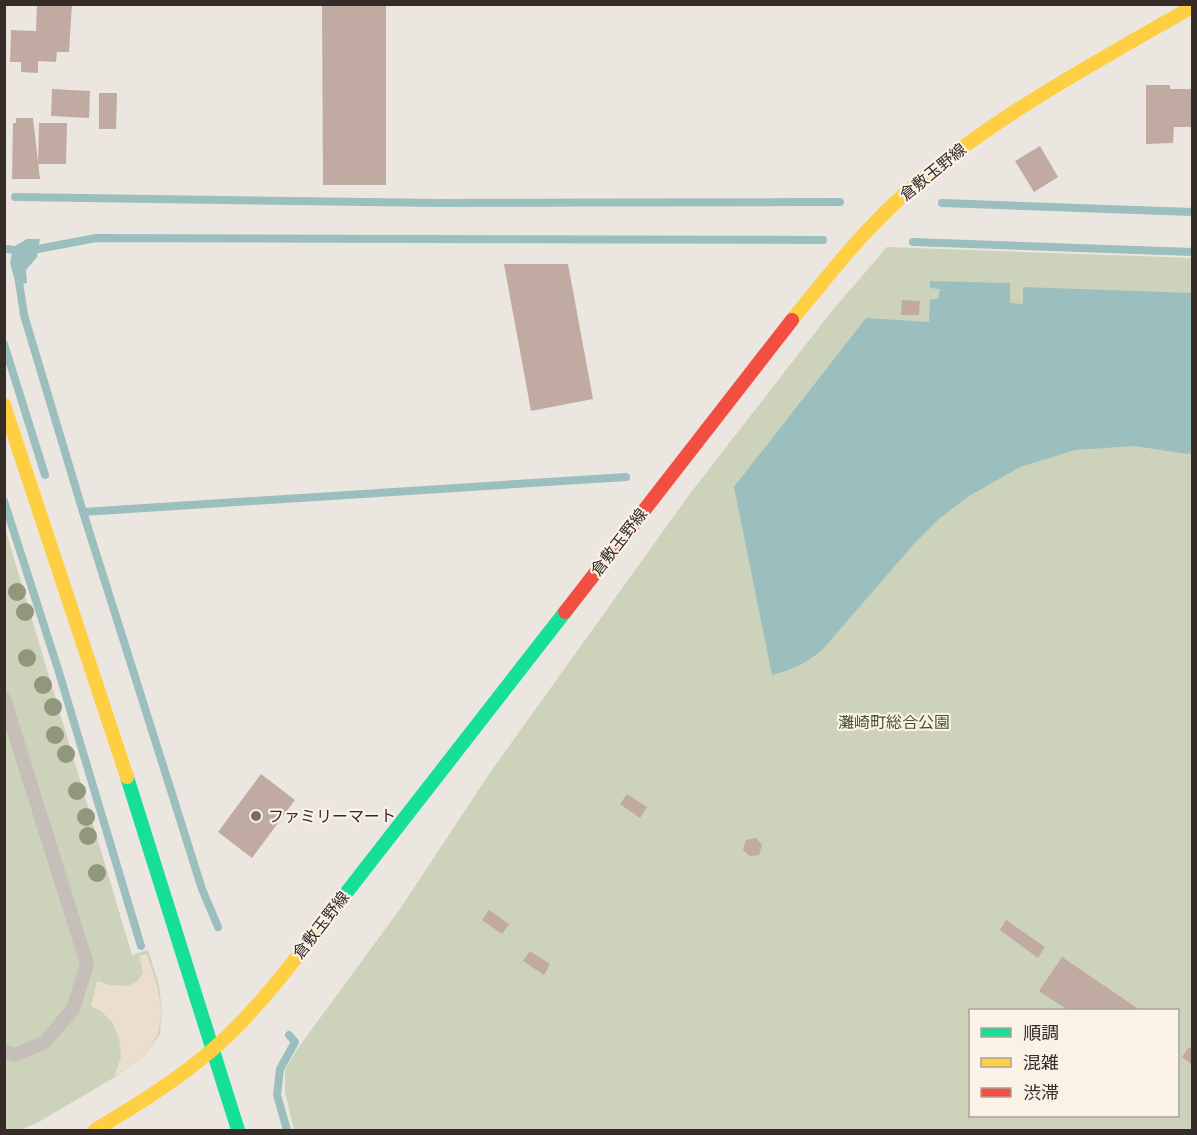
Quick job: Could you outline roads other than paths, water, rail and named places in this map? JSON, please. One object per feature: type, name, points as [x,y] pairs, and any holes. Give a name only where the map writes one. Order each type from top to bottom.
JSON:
[{"type":"main road","name":"倉敷玉野線","points":[[95,1131],[154,1094],[212,1049],[280,978],[793,319],[870,228],[931,172],[972,142],[1062,83],[1192,7]]},
{"type":"main road","points":[[4,405],[95,676],[238,1131]]},
{"type":"lane","points":[[7,463],[21,458]]},
{"type":"lane","points":[[4,699],[87,964],[73,1009],[45,1042],[15,1055],[4,1052]]},
{"type":"water","points":[[27,239],[40,239],[37,257],[26,270],[27,283],[16,285],[10,263],[13,247]]},
{"type":"water","points":[[930,281],[1010,283],[1010,303],[1023,304],[1023,287],[1192,293],[1192,453],[1134,446],[1075,450],[1020,467],[969,496],[940,518],[913,545],[823,649],[799,665],[772,675],[734,487],[866,318],[929,322],[930,299],[938,299],[940,289],[930,288]]},
{"type":"waterway","points":[[15,197],[439,203],[840,202]]},
{"type":"waterway","points":[[942,203],[1192,212]]},
{"type":"waterway","points":[[8,249],[22,252],[96,238],[823,240]]},
{"type":"waterway","points":[[913,242],[1192,252]]},
{"type":"waterway","points":[[19,274],[24,315],[83,512],[202,889],[218,927]]},
{"type":"waterway","points":[[4,344],[45,475]]},
{"type":"waterway","points":[[83,512],[626,477]]},
{"type":"waterway","points":[[4,501],[58,669],[141,946]]},
{"type":"waterway","points":[[287,1130],[277,1095],[280,1069],[295,1042],[289,1035]]},
{"type":"place","name":"ファミリーマート","points":[[256,816]]},
{"type":"park label","name":"灘崎町総合公園","points":[[894,722]]}]
